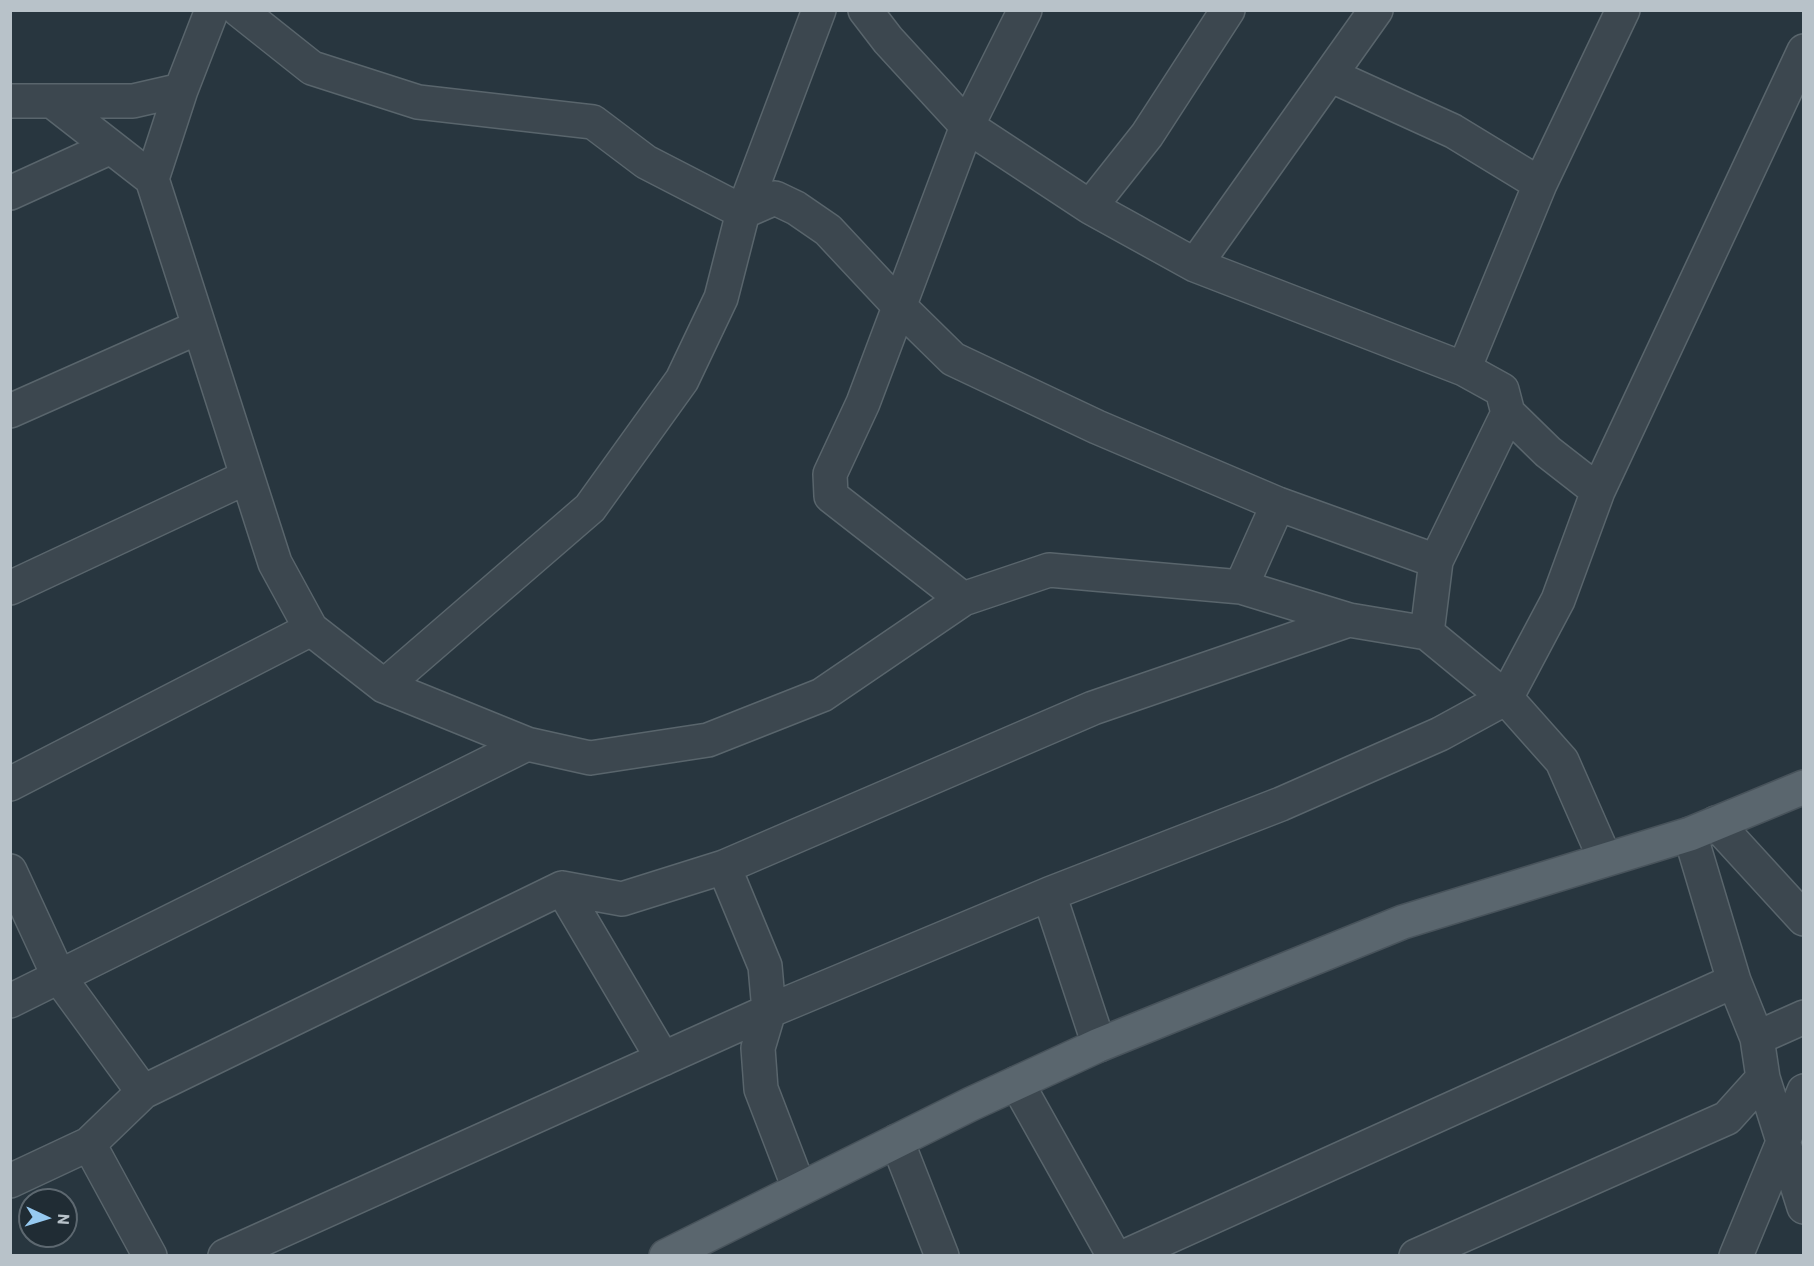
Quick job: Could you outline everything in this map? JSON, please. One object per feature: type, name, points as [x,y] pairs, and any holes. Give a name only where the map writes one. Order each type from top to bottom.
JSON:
[{"type":"main road","points":[[666,1256],[706,1247],[799,1188],[1099,1045],[1403,922],[1703,828],[1803,787]]},
{"type":"street","points":[[152,179],[181,90],[212,10]]},
{"type":"street","points":[[239,10],[312,68],[418,102],[593,122],[646,162],[743,212]]},
{"type":"street","points":[[384,686],[590,508],[682,380],[721,298],[743,212],[819,10]]},
{"type":"street","points":[[865,10],[888,40],[967,126],[1090,207],[1196,265],[1464,369],[1502,390],[1508,412],[1548,452],[1598,491]]},
{"type":"street","points":[[963,599],[831,496],[830,474],[863,404],[967,126],[1025,10]]},
{"type":"street","points":[[1090,207],[1147,135],[1228,10]]},
{"type":"street","points":[[1196,265],[1376,10]]},
{"type":"street","points":[[1464,369],[1540,184],[1623,10]]},
{"type":"street","points":[[225,1256],[769,1011],[1049,894],[1281,804],[1440,734],[1506,698],[1558,600],[1598,491],[1803,51]]},
{"type":"street","points":[[1330,75],[1453,131],[1540,184]]},
{"type":"street","points":[[10,101],[133,101],[181,90]]},
{"type":"street","points":[[52,101],[152,179],[275,563],[311,629],[384,686],[527,744],[590,758],[708,740],[822,694],[963,599],[1049,570],[1241,587],[1349,620],[1427,633],[1506,698],[1562,761],[1605,860]]},
{"type":"street","points":[[10,193],[111,147]]},
{"type":"street","points":[[743,212],[775,198],[796,208],[828,230],[900,307],[953,359],[1097,427],[1278,504],[1436,561]]},
{"type":"street","points":[[10,411],[199,327]]},
{"type":"street","points":[[1427,633],[1436,561],[1508,412]]},
{"type":"street","points":[[10,588],[247,477]]},
{"type":"street","points":[[1241,587],[1278,504]]},
{"type":"street","points":[[10,1181],[89,1144],[143,1092],[562,888],[622,899],[724,867],[1093,708],[1349,620]]},
{"type":"street","points":[[10,784],[311,629]]},
{"type":"street","points":[[10,1001],[527,744]]},
{"type":"street","points":[[1703,828],[1803,919]]},
{"type":"street","points":[[1703,828],[1734,981],[1757,1038],[1763,1078],[1802,1196]]},
{"type":"street","points":[[724,867],[765,966],[769,1011],[758,1048],[761,1089],[799,1188]]},
{"type":"street","points":[[10,871],[59,977],[143,1092]]},
{"type":"street","points":[[562,888],[663,1059]]},
{"type":"street","points":[[1049,894],[1099,1045]]},
{"type":"street","points":[[1126,1256],[1734,981]]},
{"type":"street","points":[[1757,1038],[1803,1017]]},
{"type":"street","points":[[1416,1256],[1726,1118],[1763,1078]]},
{"type":"street","points":[[1017,1083],[1114,1256]]},
{"type":"street","points":[[1736,1256],[1803,1091]]},
{"type":"street","points":[[897,1142],[942,1256]]},
{"type":"street","points":[[89,1144],[150,1256]]}]
